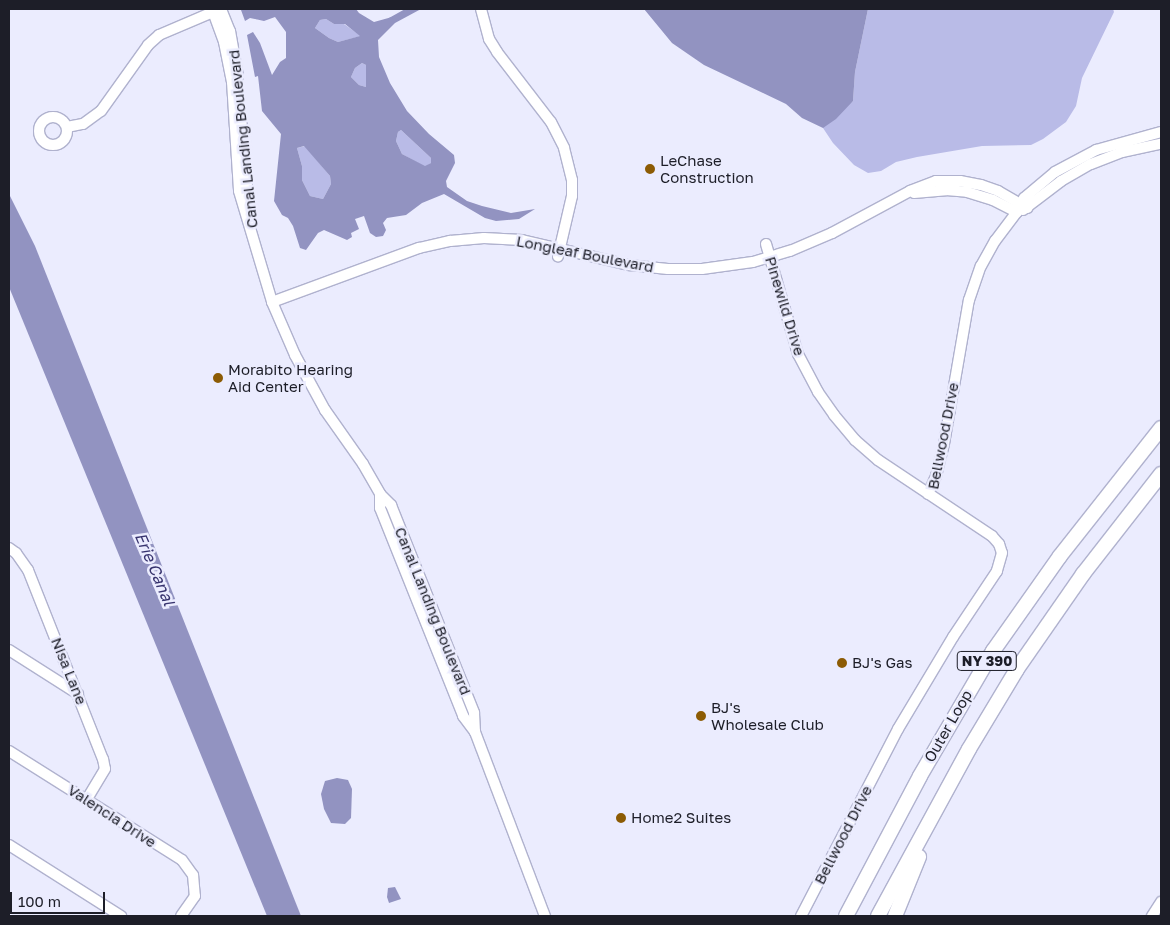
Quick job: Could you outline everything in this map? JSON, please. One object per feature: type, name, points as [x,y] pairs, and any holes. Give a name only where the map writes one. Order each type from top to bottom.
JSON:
[{"type":"highway","name":"Outer Loop","points":[[846,916],[920,776],[989,657],[1060,556],[1161,428]]},
{"type":"highway","name":"Outer Loop","points":[[878,916],[946,789],[1000,696],[1047,624],[1097,555],[1161,474]]},
{"type":"highway","points":[[895,916],[946,789]]},
{"type":"street","points":[[481,9],[489,38],[497,52],[551,122],[564,148],[572,180],[572,196],[559,252]]},
{"type":"street","points":[[67,127],[83,124],[101,111],[148,44],[159,35],[217,10]]},
{"type":"street","name":"Canal Landing Boulevard","points":[[217,10],[231,72],[239,191],[272,302],[295,355],[314,391],[380,494],[391,505],[474,712],[475,732],[545,916]]},
{"type":"street","name":"Bellwood Drive","points":[[801,916],[902,722],[933,669],[1001,563],[1001,550],[992,536],[928,494],[936,476],[944,444],[962,333],[971,291],[990,249],[1046,178],[1080,157],[1118,142],[1161,132]]},
{"type":"street","name":"Bellwood Drive","points":[[1022,208],[1061,181],[1091,164],[1122,152],[1161,144]]},
{"type":"street","name":"Longleaf Boulevard","points":[[272,302],[410,251],[450,241],[484,238],[503,239],[620,263],[668,269],[718,268],[770,258],[816,240],[926,184],[954,180],[986,186],[1022,208]]},
{"type":"street","name":"Pinewild Drive","points":[[766,244],[796,348],[823,400],[844,428],[867,451],[928,494]]},
{"type":"street","name":"Nisa Lane","points":[[9,548],[16,553],[28,570],[103,759],[105,769],[87,799]]},
{"type":"street","points":[[9,650],[78,694]]},
{"type":"street","name":"Valencia Drive","points":[[9,751],[182,860],[193,876],[195,896],[181,916]]},
{"type":"street","points":[[9,846],[122,916]]},
{"type":"street","points":[[1152,916],[1161,902]]},
{"type":"shaded area","points":[[868,9],[1113,9],[1114,12],[1082,78],[1076,106],[1066,122],[1043,139],[1031,145],[982,146],[917,157],[896,162],[881,171],[868,173],[854,165],[833,143],[823,128],[823,123],[853,101],[855,72]]},
{"type":"shaded area","points":[[326,19],[334,24],[344,24],[361,36],[338,42],[329,38],[315,28],[320,20]]},
{"type":"shaded area","points":[[362,63],[366,65],[366,87],[359,85],[351,77],[355,68]]},
{"type":"shaded area","points":[[401,130],[431,158],[431,163],[425,167],[402,154],[396,141],[398,132]]},
{"type":"shaded area","points":[[305,146],[330,176],[331,184],[323,199],[310,196],[302,180],[302,166],[297,148]]},
{"type":"water","points":[[356,9],[374,22],[392,17],[408,9],[421,9],[395,23],[378,40],[379,57],[390,83],[407,111],[429,134],[454,155],[455,163],[446,181],[447,187],[467,201],[482,206],[511,213],[535,209],[519,219],[496,221],[485,218],[444,194],[422,203],[406,215],[387,218],[383,223],[386,230],[383,236],[376,237],[370,233],[364,216],[355,219],[359,229],[351,233],[352,237],[347,240],[324,230],[318,233],[306,250],[300,248],[293,226],[288,218],[282,215],[274,201],[281,134],[262,111],[258,76],[255,77],[247,35],[253,32],[260,43],[272,75],[280,62],[286,58],[286,32],[275,17],[264,21],[250,18],[245,21],[241,10]],"holes":[[[326,19],[334,24],[345,24],[360,36],[338,42],[315,28],[320,20]],[[362,63],[366,65],[366,87],[359,85],[351,77],[355,68]],[[401,130],[431,158],[431,163],[425,166],[402,154],[396,141],[398,132]],[[304,146],[330,176],[331,184],[323,199],[310,196],[302,180],[302,166],[297,148]]]},
{"type":"water","points":[[644,9],[868,9],[855,72],[853,101],[836,119],[823,128],[802,118],[786,104],[704,65],[672,43]]},
{"type":"water","name":"Erie Canal","points":[[9,194],[35,246],[301,916],[267,916],[9,287]]},
{"type":"water","points":[[337,778],[348,780],[352,789],[351,818],[345,824],[331,823],[324,809],[321,794],[325,781]]},
{"type":"water","points":[[395,887],[401,899],[389,903],[387,897],[388,888]]},
{"type":"waterway","points":[[389,19],[407,9]]},
{"type":"place","name":"LeChase Construction","points":[[650,169]]},
{"type":"place","name":"Morabito Hearing Aid Center","points":[[218,378]]},
{"type":"place","name":"BJ's Gas","points":[[842,663]]},
{"type":"place","name":"BJ's Wholesale Club","points":[[701,716]]},
{"type":"place","name":"Home2 Suites","points":[[621,818]]}]
